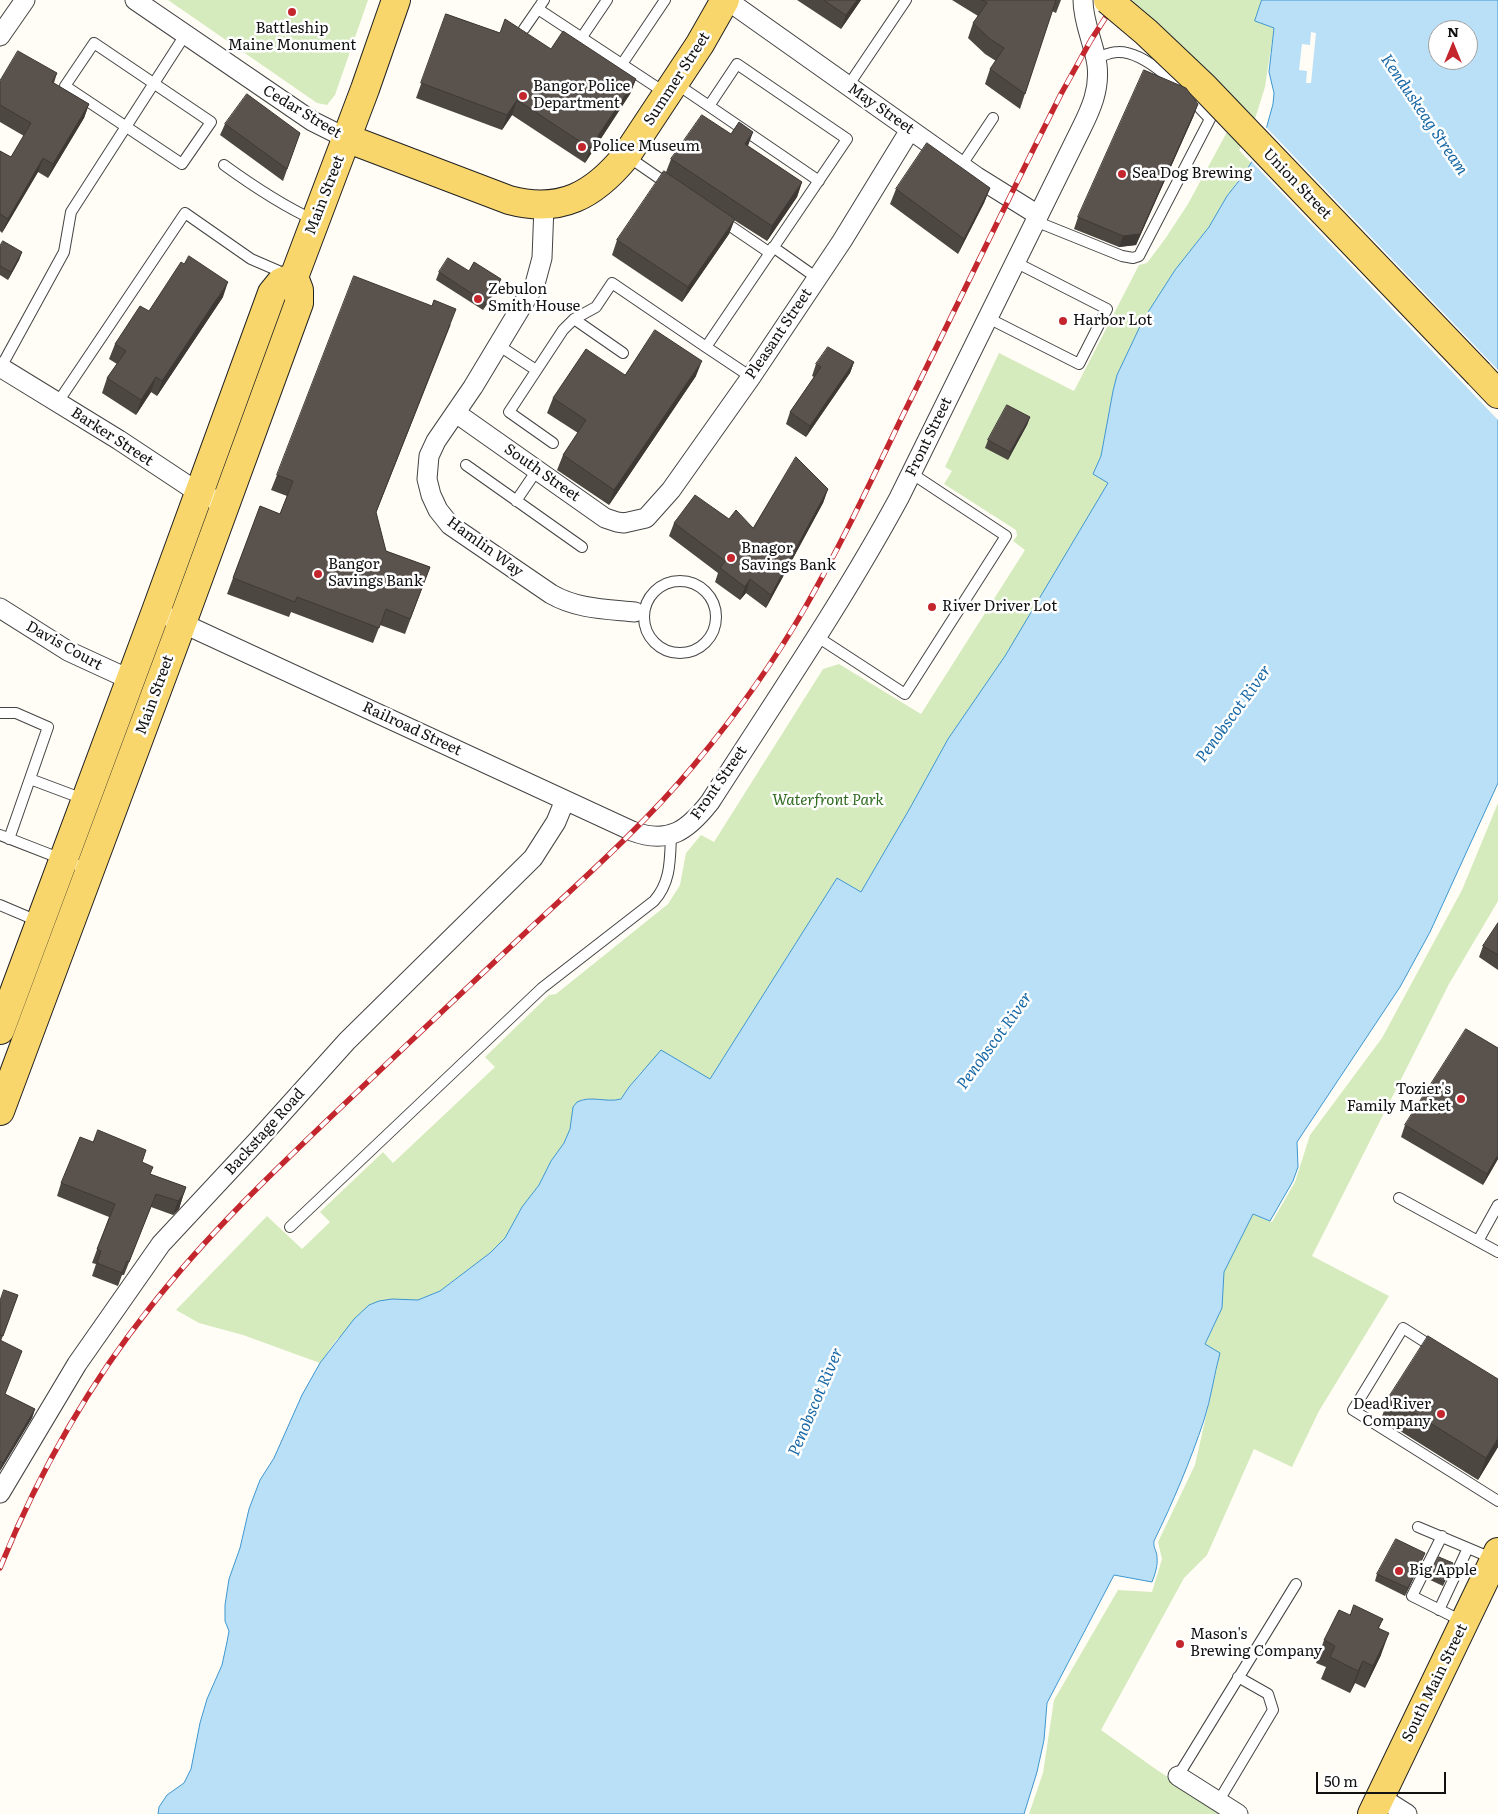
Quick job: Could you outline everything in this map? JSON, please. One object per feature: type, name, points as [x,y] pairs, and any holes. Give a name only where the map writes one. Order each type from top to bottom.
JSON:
[{"type":"main road","name":"Main Street","points":[[0,1112],[54,927],[63,860],[99,805],[182,623],[299,303],[299,290],[294,277],[396,0]]},
{"type":"main road","name":"Summer Street","points":[[544,206],[566,202],[592,189],[606,178],[626,156],[710,29],[726,0]]},
{"type":"main road","name":"Union Street","points":[[1108,0],[1152,37],[1204,87],[1498,394]]},
{"type":"main road","name":"Cedar Street","points":[[346,138],[497,196],[527,204],[544,206]]},
{"type":"main road","name":"Main Street","points":[[0,1030],[54,927],[90,870],[99,805],[131,680],[272,293],[280,282],[294,277]]},
{"type":"main road","name":"South Main Street","points":[[1376,1806],[1496,1556]]},
{"type":"street","points":[[0,36],[25,0]]},
{"type":"street","name":"Cedar Street","points":[[135,0],[312,121],[346,138]]},
{"type":"street","name":"May Street","points":[[726,0],[1037,218]]},
{"type":"street","name":"Front Street","points":[[671,835],[690,824],[710,802],[864,560],[911,474],[988,318],[1092,104],[1098,81],[1096,58],[1085,19],[1083,0]]},
{"type":"street","name":"Pleasant Street","points":[[631,523],[646,518],[671,490],[751,377],[851,227],[910,130]]},
{"type":"street","points":[[456,414],[530,294],[538,276],[542,258],[544,206]]},
{"type":"street","name":"Barker Street","points":[[0,367],[119,440],[199,494],[226,504]]},
{"type":"street","name":"South Street","points":[[456,414],[605,518],[617,522],[631,523]]},
{"type":"street","name":"Hamlin Way","points":[[456,414],[432,447],[428,463],[428,487],[434,503],[444,518],[474,541],[564,602],[587,608],[639,612]]},
{"type":"street","name":"Davis Court","points":[[0,608],[68,651],[131,680]]},
{"type":"street","name":"Railroad Street","points":[[156,611],[640,834],[654,837],[671,835]]},
{"type":"street","name":"Backstage Road","points":[[0,1493],[77,1364],[161,1244],[347,1041],[533,858],[556,822],[565,800]]},
{"type":"street","points":[[1178,1776],[1238,1814]]},
{"type":"street","points":[[1376,1806],[1407,1814]]},
{"type":"lane","points":[[582,37],[607,0]]},
{"type":"lane","points":[[622,64],[666,0]]},
{"type":"lane","points":[[848,86],[906,0]]},
{"type":"lane","points":[[524,29],[541,4],[582,37],[622,64],[709,106],[819,181]]},
{"type":"lane","points":[[0,367],[64,252],[71,212],[185,35]]},
{"type":"lane","points":[[94,43],[210,122],[182,164],[126,126],[65,86],[94,43]]},
{"type":"lane","points":[[1037,218],[1122,256],[1133,258],[1139,256],[1210,119],[1174,82],[1139,58],[1118,52],[1096,58]]},
{"type":"lane","points":[[706,347],[847,139],[737,64],[709,106]]},
{"type":"lane","points":[[961,166],[993,118]]},
{"type":"lane","points":[[626,156],[674,188]]},
{"type":"lane","points":[[224,165],[273,200],[315,221]]},
{"type":"lane","points":[[58,402],[185,213],[251,259],[294,277]]},
{"type":"lane","points":[[714,215],[817,278]]},
{"type":"lane","points":[[988,318],[1079,364],[1107,309],[1015,262]]},
{"type":"lane","points":[[553,443],[509,412],[563,330],[574,319],[596,307],[612,283],[751,377]]},
{"type":"lane","points":[[574,319],[623,354]]},
{"type":"lane","points":[[498,345],[536,370]]},
{"type":"lane","points":[[466,465],[582,547]]},
{"type":"lane","points":[[516,501],[537,470]]},
{"type":"lane","points":[[816,636],[905,694],[1006,536],[911,474]]},
{"type":"lane","points":[[680,581],[693,584],[705,591],[712,602],[715,621],[712,634],[704,644],[692,651],[673,652],[661,648],[651,639],[639,612],[656,590],[666,583],[680,581]]},
{"type":"lane","points":[[0,713],[16,713],[48,727],[30,779],[5,837],[90,870]]},
{"type":"lane","points":[[30,779],[99,805]]},
{"type":"lane","points":[[290,1227],[542,988],[654,901],[663,890],[668,878],[671,835]]},
{"type":"lane","points":[[0,905],[54,927]]},
{"type":"lane","points":[[1399,1198],[1498,1252]]},
{"type":"lane","points":[[1478,1241],[1498,1205]]},
{"type":"lane","points":[[1443,1353],[1403,1328],[1353,1410],[1498,1500]]},
{"type":"lane","points":[[1418,1527],[1468,1548],[1496,1556]]},
{"type":"lane","points":[[1442,1536],[1412,1596],[1464,1622]]},
{"type":"lane","points":[[1439,1610],[1468,1548]]},
{"type":"lane","points":[[1178,1776],[1296,1584]]},
{"type":"lane","points":[[1218,1802],[1273,1710],[1268,1694],[1238,1676]]},
{"type":"green space","points":[[168,0],[368,0],[335,95],[327,105],[317,103]]},
{"type":"green space","name":"Waterfront Park","points":[[1133,0],[1262,0],[1255,21],[1274,28],[1265,87],[1254,122],[1239,150],[1251,163],[1227,196],[1209,227],[1175,270],[1143,320],[1117,375],[1101,456],[1093,474],[1108,483],[1005,656],[948,739],[861,892],[837,878],[710,1079],[642,1071],[621,1099],[614,1101],[583,1099],[573,1107],[570,1129],[564,1143],[551,1161],[539,1185],[522,1207],[505,1238],[490,1253],[440,1291],[418,1300],[406,1300],[337,1339],[320,1363],[243,1335],[199,1323],[176,1310],[267,1216],[302,1249],[330,1222],[320,1212],[383,1152],[393,1163],[495,1067],[485,1057],[549,995],[556,994],[668,904],[680,885],[686,853],[701,835],[714,842],[823,669],[839,664],[921,714],[1025,550],[1013,541],[1017,536],[1016,530],[944,484],[952,471],[945,467],[999,353],[1074,391],[1139,265],[1147,263],[1188,204],[1240,108],[1131,3]]},
{"type":"green space","points":[[1498,803],[1498,901],[1449,984],[1312,1256],[1389,1296],[1319,1411],[1292,1467],[1254,1449],[1207,1555],[1184,1578],[1101,1730],[1157,1770],[1225,1814],[1029,1814],[1043,1773],[1054,1700],[1118,1590],[1152,1592],[1162,1559],[1158,1542],[1195,1465],[1220,1354],[1205,1345],[1222,1308],[1224,1272],[1253,1214],[1272,1222],[1295,1182],[1310,1135],[1382,1038],[1462,890]]},
{"type":"water","points":[[1262,0],[1498,0],[1498,783],[1430,932],[1400,987],[1297,1142],[1298,1167],[1293,1181],[1270,1221],[1253,1214],[1224,1272],[1222,1308],[1205,1344],[1220,1353],[1211,1395],[1187,1466],[1154,1541],[1157,1560],[1152,1582],[1114,1575],[1047,1703],[1044,1740],[1037,1772],[1024,1814],[158,1814],[159,1807],[167,1795],[184,1783],[191,1769],[207,1699],[222,1665],[229,1631],[225,1621],[225,1605],[229,1579],[240,1548],[249,1509],[260,1480],[274,1458],[302,1395],[320,1363],[354,1319],[369,1305],[392,1299],[418,1300],[440,1291],[490,1253],[505,1238],[522,1207],[539,1185],[551,1161],[564,1143],[570,1129],[573,1107],[577,1102],[588,1099],[621,1099],[661,1050],[710,1079],[837,878],[861,892],[948,739],[1005,656],[1108,483],[1093,474],[1101,456],[1117,375],[1143,320],[1175,270],[1209,227],[1227,196],[1242,177],[1265,133],[1274,93],[1269,72],[1274,28],[1255,21]]},
{"type":"pier","points":[[1311,32],[1316,33],[1311,83],[1306,83],[1307,71],[1299,70],[1302,44],[1310,45]]},
{"type":"pier","points":[[1265,126],[1498,370],[1498,420],[1250,160]]},
{"type":"building","points":[[824,0],[857,0],[846,15]]},
{"type":"building","points":[[982,0],[1056,0],[1025,94],[990,69],[1004,48],[990,39],[973,23],[987,3]]},
{"type":"building","name":"Bangor Police Department","points":[[446,14],[500,33],[505,19],[551,49],[563,31],[636,79],[590,148],[517,100],[507,115],[421,83]]},
{"type":"building","points":[[18,51],[57,73],[52,82],[89,104],[53,164],[43,158],[8,219],[0,214],[0,151],[11,157],[31,123],[0,105],[0,81]]},
{"type":"building","points":[[1144,70],[1186,88],[1198,104],[1140,234],[1123,236],[1078,217]]},
{"type":"building","points":[[247,94],[300,133],[287,169],[225,124]]},
{"type":"building","points":[[702,115],[731,134],[739,122],[753,132],[745,144],[802,182],[772,226],[671,159]]},
{"type":"building","points":[[927,143],[990,188],[964,239],[896,189]]},
{"type":"building","points":[[664,171],[735,219],[688,287],[617,240]]},
{"type":"building","points":[[3,241],[22,252],[11,272],[0,266],[0,246]]},
{"type":"building","points":[[189,256],[228,282],[162,381],[156,377],[141,400],[107,378],[126,351],[115,344],[140,306],[149,311],[181,262],[184,264]]},
{"type":"building","name":"Zebulon Smith House","points":[[448,258],[469,271],[474,262],[501,279],[486,303],[439,272]]},
{"type":"building","points":[[354,276],[432,306],[434,300],[456,309],[376,512],[386,551],[430,567],[410,619],[386,609],[379,628],[297,597],[295,602],[233,578],[260,506],[280,514],[293,481],[277,475]]},
{"type":"building","points":[[655,330],[702,361],[614,490],[563,455],[586,420],[553,398],[586,349],[625,375]]},
{"type":"building","points":[[828,347],[854,362],[810,426],[790,412],[821,367],[816,364]]},
{"type":"building","points":[[1007,405],[1030,417],[1010,452],[988,440]]},
{"type":"building","points":[[796,457],[828,489],[771,595],[750,579],[745,587],[720,568],[725,561],[674,523],[695,495],[729,519],[736,510],[753,528]]},
{"type":"building","points":[[1498,923],[1498,955],[1483,946]]},
{"type":"building","name":"Tozier's Family Market","points":[[1466,1029],[1498,1048],[1498,1155],[1487,1174],[1405,1125]]},
{"type":"building","points":[[98,1130],[146,1150],[142,1162],[153,1167],[150,1174],[186,1187],[178,1201],[156,1194],[129,1262],[127,1261],[122,1273],[97,1263],[101,1251],[97,1249],[115,1204],[61,1183],[80,1137],[93,1142]]},
{"type":"building","points":[[4,1290],[18,1295],[3,1336],[0,1335],[0,1301]]},
{"type":"building","name":"Dead River Company","points":[[1428,1336],[1498,1379],[1498,1438],[1486,1458],[1389,1397]]},
{"type":"building","points":[[0,1340],[22,1351],[5,1394],[35,1409],[3,1463],[0,1461]]},
{"type":"building","name":"Big Apple","points":[[1396,1539],[1425,1553],[1408,1588],[1377,1574]]},
{"type":"building","points":[[1439,1557],[1453,1563],[1444,1582],[1430,1575]]},
{"type":"building","points":[[1354,1605],[1383,1619],[1378,1628],[1389,1633],[1373,1666],[1363,1661],[1358,1671],[1330,1657],[1335,1646],[1324,1640],[1339,1610],[1350,1615]]},
{"type":"railway","points":[[0,1568],[48,1464],[86,1398],[129,1335],[173,1279],[218,1229],[288,1158],[633,831],[694,765],[754,688],[794,627],[831,560],[1061,94],[1091,40],[1117,0]]},
{"type":"place","name":"Battleship Maine Monument","points":[[292,12]]},
{"type":"place","name":"Bangor Police Department","points":[[523,96]]},
{"type":"place","name":"Police Museum","points":[[582,147]]},
{"type":"place","name":"Sea Dog Brewing","points":[[1122,174]]},
{"type":"place","name":"Zebulon Smith House","points":[[478,299]]},
{"type":"place","name":"Harbor Lot","points":[[1063,321]]},
{"type":"place","name":"Bnagor Savings Bank","points":[[731,558]]},
{"type":"place","name":"Bangor Savings Bank","points":[[318,574]]},
{"type":"place","name":"River Driver Lot","points":[[932,607]]},
{"type":"place","name":"Tozier's Family Market","points":[[1461,1099]]},
{"type":"place","name":"Dead River Company","points":[[1441,1414]]},
{"type":"place","name":"Big Apple","points":[[1399,1571]]},
{"type":"place","name":"Mason's Brewing Company","points":[[1180,1644]]},
{"type":"water label","name":"Kenduskeag Stream","points":[[1424,115]]},
{"type":"water label","name":"Penobscot River","points":[[1234,714]]},
{"type":"water label","name":"Penobscot River","points":[[995,1041]]},
{"type":"water label","name":"Penobscot River","points":[[816,1402]]}]
